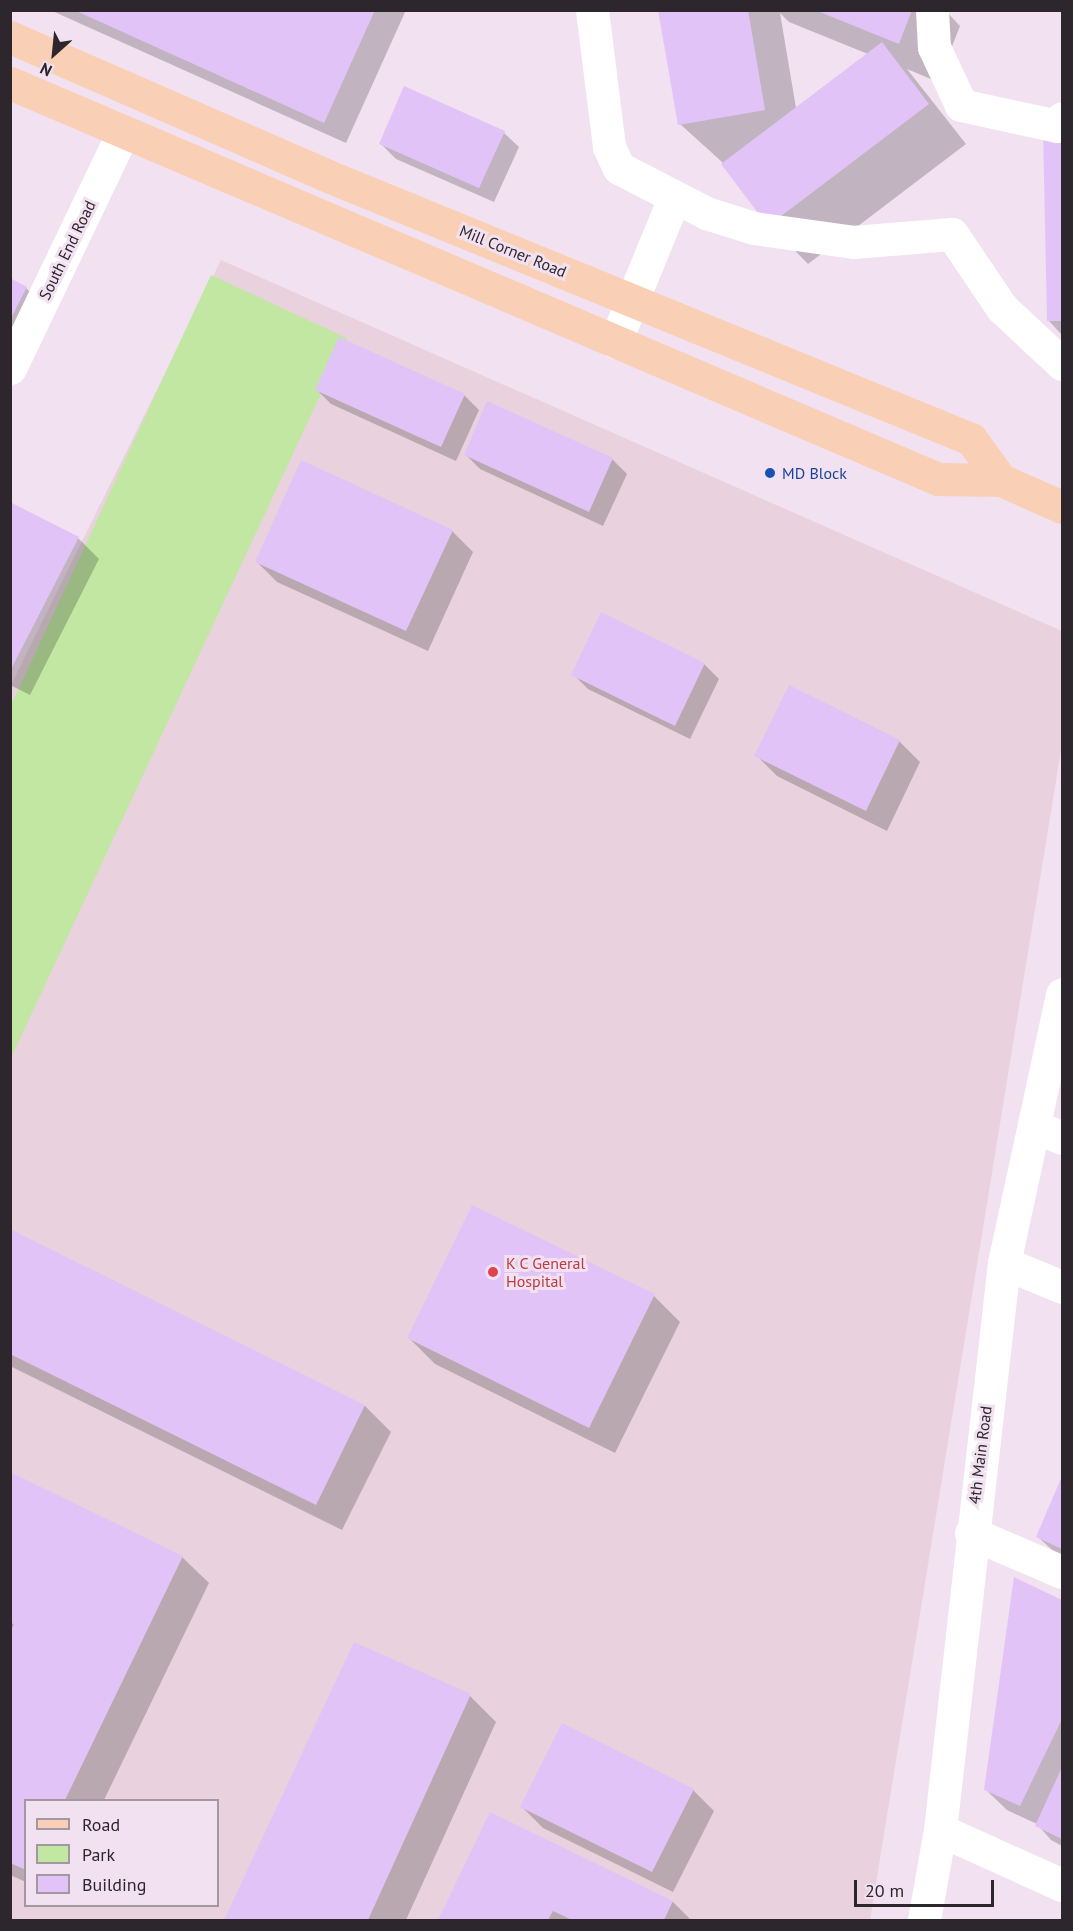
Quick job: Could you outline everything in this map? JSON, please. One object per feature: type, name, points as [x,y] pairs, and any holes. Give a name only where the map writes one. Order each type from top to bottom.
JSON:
[{"type":"main road","name":"Mill Corner Road","points":[[10,37],[328,176],[971,439],[1001,480]]},
{"type":"main road","name":"Mill Corner Road","points":[[10,83],[938,479],[1001,480],[1062,507]]},
{"type":"street","points":[[592,10],[613,160],[619,168],[674,198],[754,228],[803,237],[853,242],[952,234],[1002,308],[1062,364]]},
{"type":"street","points":[[932,10],[934,46],[961,105],[1057,126],[1062,118]]},
{"type":"street","name":"South End Road","points":[[10,368],[123,132]]},
{"type":"street","points":[[615,342],[674,198]]},
{"type":"street","name":"4th Main Road","points":[[924,1920],[940,1830],[971,1533],[1004,1263],[1048,1132],[1062,994]]},
{"type":"street","points":[[1004,1263],[1062,1287]]},
{"type":"street","points":[[971,1533],[1062,1572]]},
{"type":"street","points":[[940,1830],[1062,1884]]},
{"type":"shaded area","name":"K C General Hospital","points":[[221,260],[1062,631],[1062,744],[870,1920],[11,1920],[10,687]]},
{"type":"green space","points":[[211,275],[347,338],[11,1058],[11,705]]},
{"type":"building","points":[[74,10],[375,10],[324,123]]},
{"type":"building","points":[[658,10],[748,10],[765,110],[678,125]]},
{"type":"building","points":[[815,10],[912,10],[899,44]]},
{"type":"building","points":[[882,42],[929,104],[768,226],[721,164]]},
{"type":"building","points":[[404,86],[505,131],[479,188],[379,144]]},
{"type":"building","points":[[1043,129],[1062,129],[1062,321],[1047,321]]},
{"type":"building","points":[[10,278],[27,287],[10,320]]},
{"type":"building","points":[[339,337],[465,394],[441,447],[315,390]]},
{"type":"building","points":[[487,401],[613,458],[589,512],[464,455]]},
{"type":"building","points":[[301,460],[453,530],[406,631],[255,562]]},
{"type":"building","points":[[10,502],[79,537],[10,671]]},
{"type":"building","points":[[601,612],[705,663],[675,726],[571,675]]},
{"type":"building","points":[[789,685],[900,740],[866,811],[754,756]]},
{"type":"building","points":[[472,1205],[655,1294],[589,1428],[407,1338]]},
{"type":"building","points":[[10,1229],[365,1405],[316,1505],[10,1354]]},
{"type":"building","points":[[10,1472],[183,1556],[65,1799],[24,1799],[24,1869],[10,1863],[10,1632],[14,1624],[10,1623]]},
{"type":"building","points":[[1062,1476],[1062,1549],[1036,1537]]},
{"type":"building","points":[[1014,1577],[1062,1600],[1062,1719],[1020,1806],[984,1790]]},
{"type":"building","points":[[354,1642],[471,1694],[368,1920],[224,1920]]},
{"type":"building","points":[[562,1723],[694,1789],[652,1872],[520,1807]]},
{"type":"building","points":[[1062,1767],[1062,1839],[1035,1826]]},
{"type":"building","points":[[490,1812],[673,1901],[664,1920],[572,1920],[553,1911],[548,1920],[438,1920]]},
{"type":"place","name":"MD Block","points":[[770,473]]},
{"type":"place","name":"K C General Hospital","points":[[493,1272]]}]
